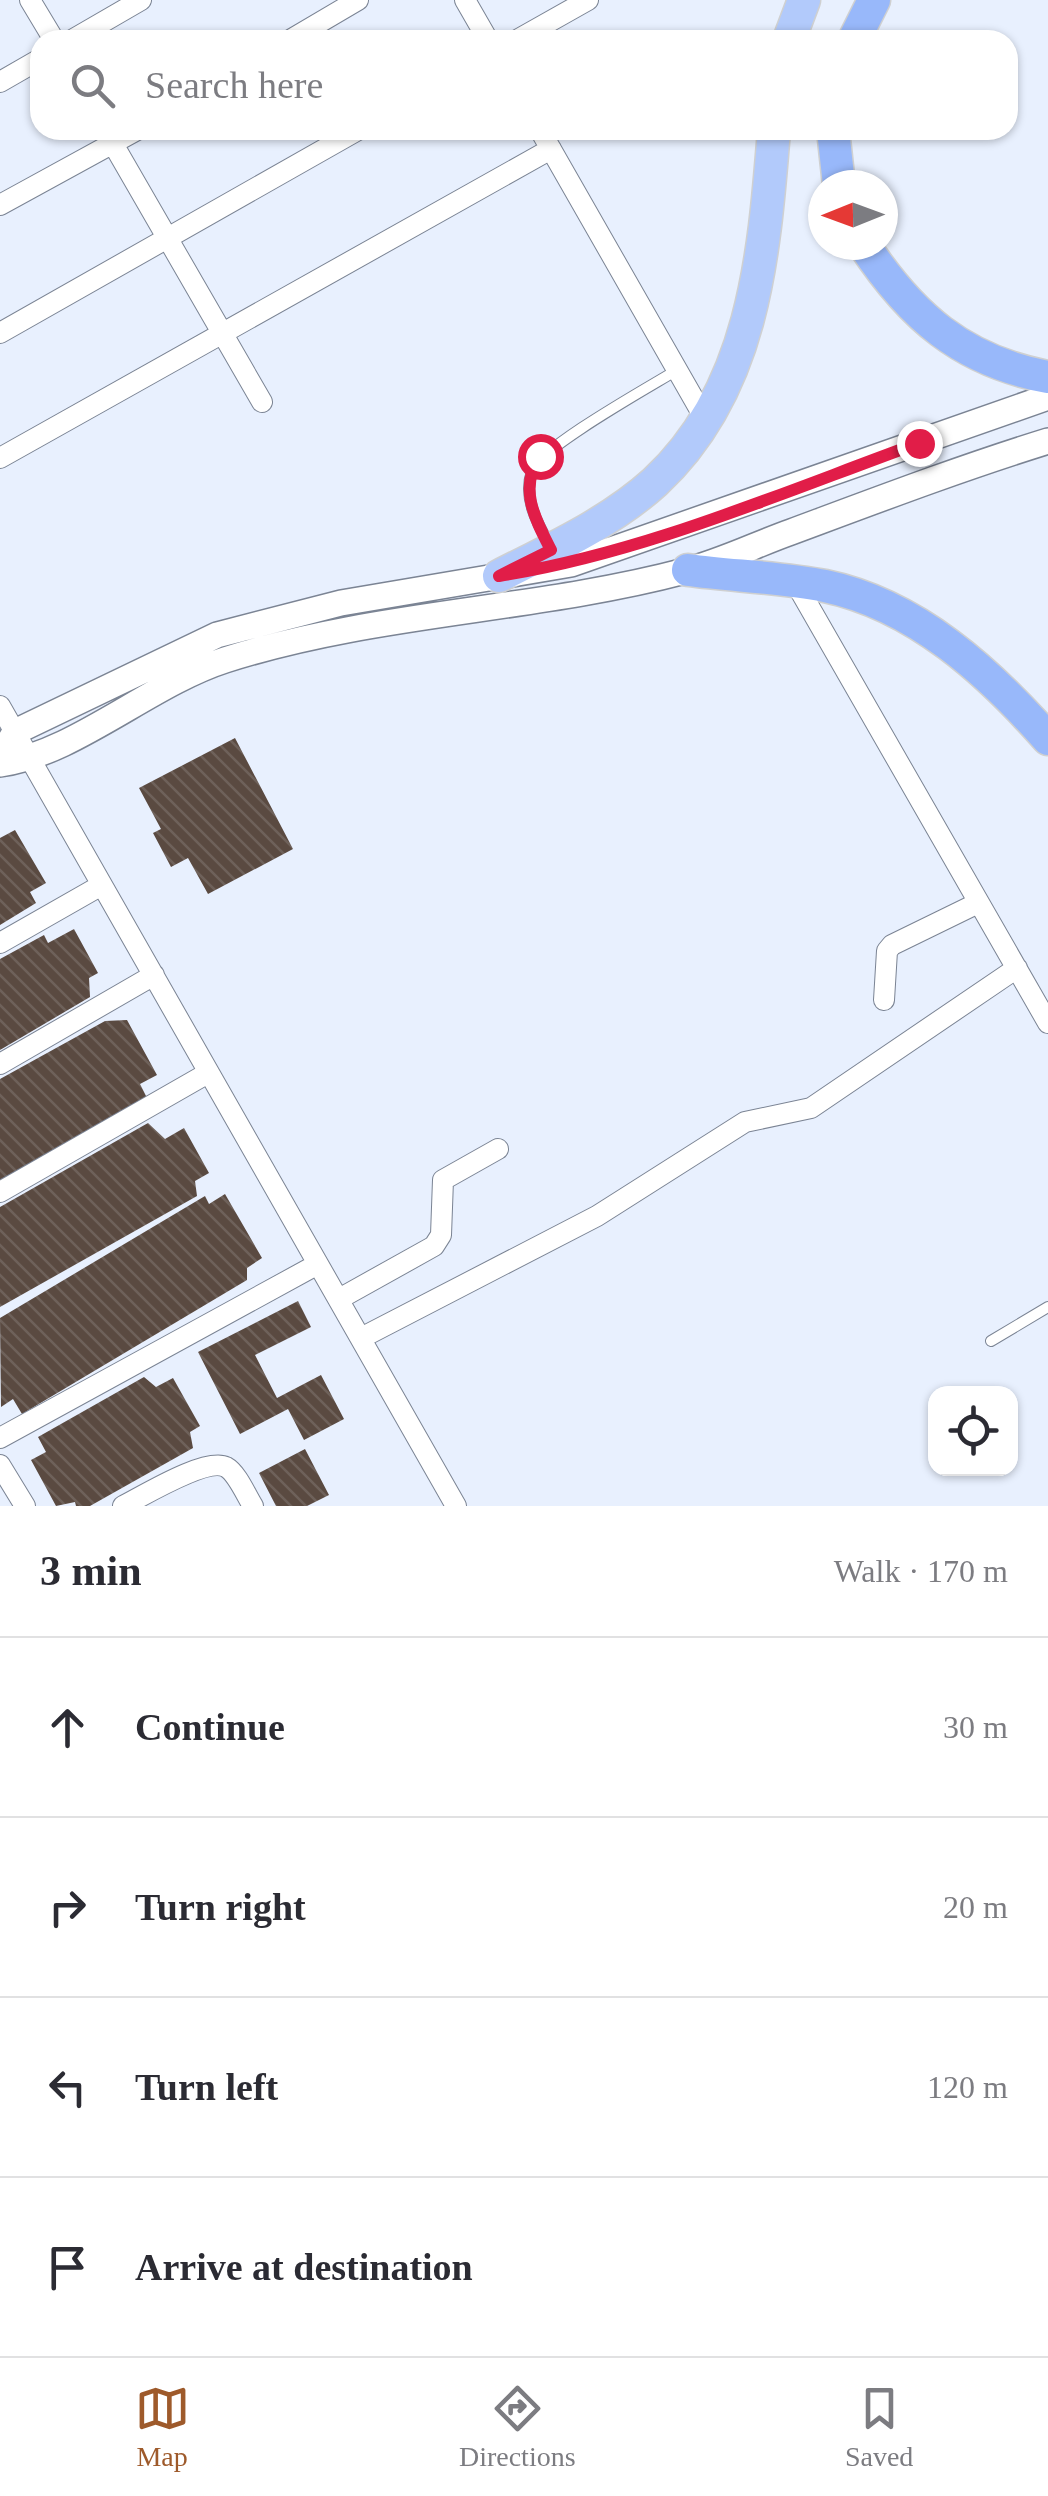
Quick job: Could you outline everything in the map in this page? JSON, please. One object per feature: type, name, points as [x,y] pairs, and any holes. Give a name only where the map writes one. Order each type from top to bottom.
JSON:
[{"type":"highway","points":[[859,30],[874,0]]},
{"type":"highway","points":[[834,140],[837,170]]},
{"type":"highway","points":[[874,260],[899,296],[951,338],[988,360],[1048,377]]},
{"type":"highway","points":[[688,570],[828,587],[922,626],[1006,692],[1048,739]]},
{"type":"main road","points":[[793,30],[804,0]]},
{"type":"main road","points":[[499,576],[551,550],[655,482],[704,417],[726,382],[754,301],[765,244],[773,140]]},
{"type":"street","points":[[30,0],[48,30]]},
{"type":"street","points":[[89,30],[141,0]]},
{"type":"street","points":[[307,30],[358,0]]},
{"type":"street","points":[[466,0],[482,30]]},
{"type":"street","points":[[535,30],[588,0]]},
{"type":"street","points":[[0,82],[30,65]]},
{"type":"street","points":[[0,205],[104,140]]},
{"type":"street","points":[[111,140],[262,402]]},
{"type":"street","points":[[0,334],[340,140]]},
{"type":"street","points":[[546,140],[704,417]]},
{"type":"street","points":[[0,458],[552,150]]},
{"type":"street","points":[[1048,396],[630,547],[571,564],[341,603],[217,635],[15,732],[0,761],[30,760],[162,686],[254,652],[388,622],[528,602],[688,570],[942,474],[1048,441]]},
{"type":"street","points":[[794,582],[1048,1023]]},
{"type":"street","points":[[0,706],[456,1506]]},
{"type":"street","points":[[0,942],[100,886]]},
{"type":"street","points":[[884,1000],[887,952],[892,945],[978,903]]},
{"type":"street","points":[[363,1337],[597,1216],[745,1122],[811,1108],[1017,968]]},
{"type":"street","points":[[0,1064],[154,974]]},
{"type":"street","points":[[0,1192],[208,1073]]},
{"type":"street","points":[[340,1299],[434,1246],[441,1235],[443,1180],[498,1149]]},
{"type":"street","points":[[0,1438],[318,1264]]},
{"type":"street","points":[[0,1465],[24,1506]]},
{"type":"street","points":[[123,1506],[213,1466],[230,1469],[253,1506]]},
{"type":"lane","points":[[551,550],[535,519],[528,488],[540,456],[678,370]]},
{"type":"lane","points":[[990,1341],[1048,1307]]},
{"type":"building","points":[[235,738],[293,849],[208,894],[188,858],[171,867],[153,833],[161,829],[139,788]]},
{"type":"building","points":[[15,830],[46,883],[30,892],[36,903],[0,925],[0,838]]},
{"type":"building","points":[[74,929],[98,973],[89,978],[90,997],[0,1050],[0,959],[44,935],[48,943]]},
{"type":"building","points":[[127,1020],[157,1075],[140,1084],[148,1100],[0,1182],[0,1079],[105,1021]]},
{"type":"building","points":[[148,1123],[165,1139],[184,1128],[209,1173],[195,1181],[197,1196],[0,1307],[0,1207]]},
{"type":"building","points":[[225,1194],[262,1258],[247,1268],[247,1280],[22,1414],[13,1399],[1,1407],[0,1318],[205,1196],[209,1204]]},
{"type":"building","points":[[298,1301],[311,1327],[255,1355],[277,1398],[321,1375],[344,1419],[304,1440],[288,1409],[240,1434],[198,1352]]},
{"type":"building","points":[[144,1377],[156,1387],[173,1378],[200,1426],[190,1432],[193,1448],[90,1506],[76,1506],[75,1502],[56,1506],[31,1460],[46,1452],[38,1437]]},
{"type":"building","points":[[305,1449],[329,1495],[307,1506],[276,1506],[259,1473]]},
{"type":"route","points":[[540,456],[532,467],[528,488],[535,519],[551,550],[499,576],[571,564],[630,547],[919,443]]}]
